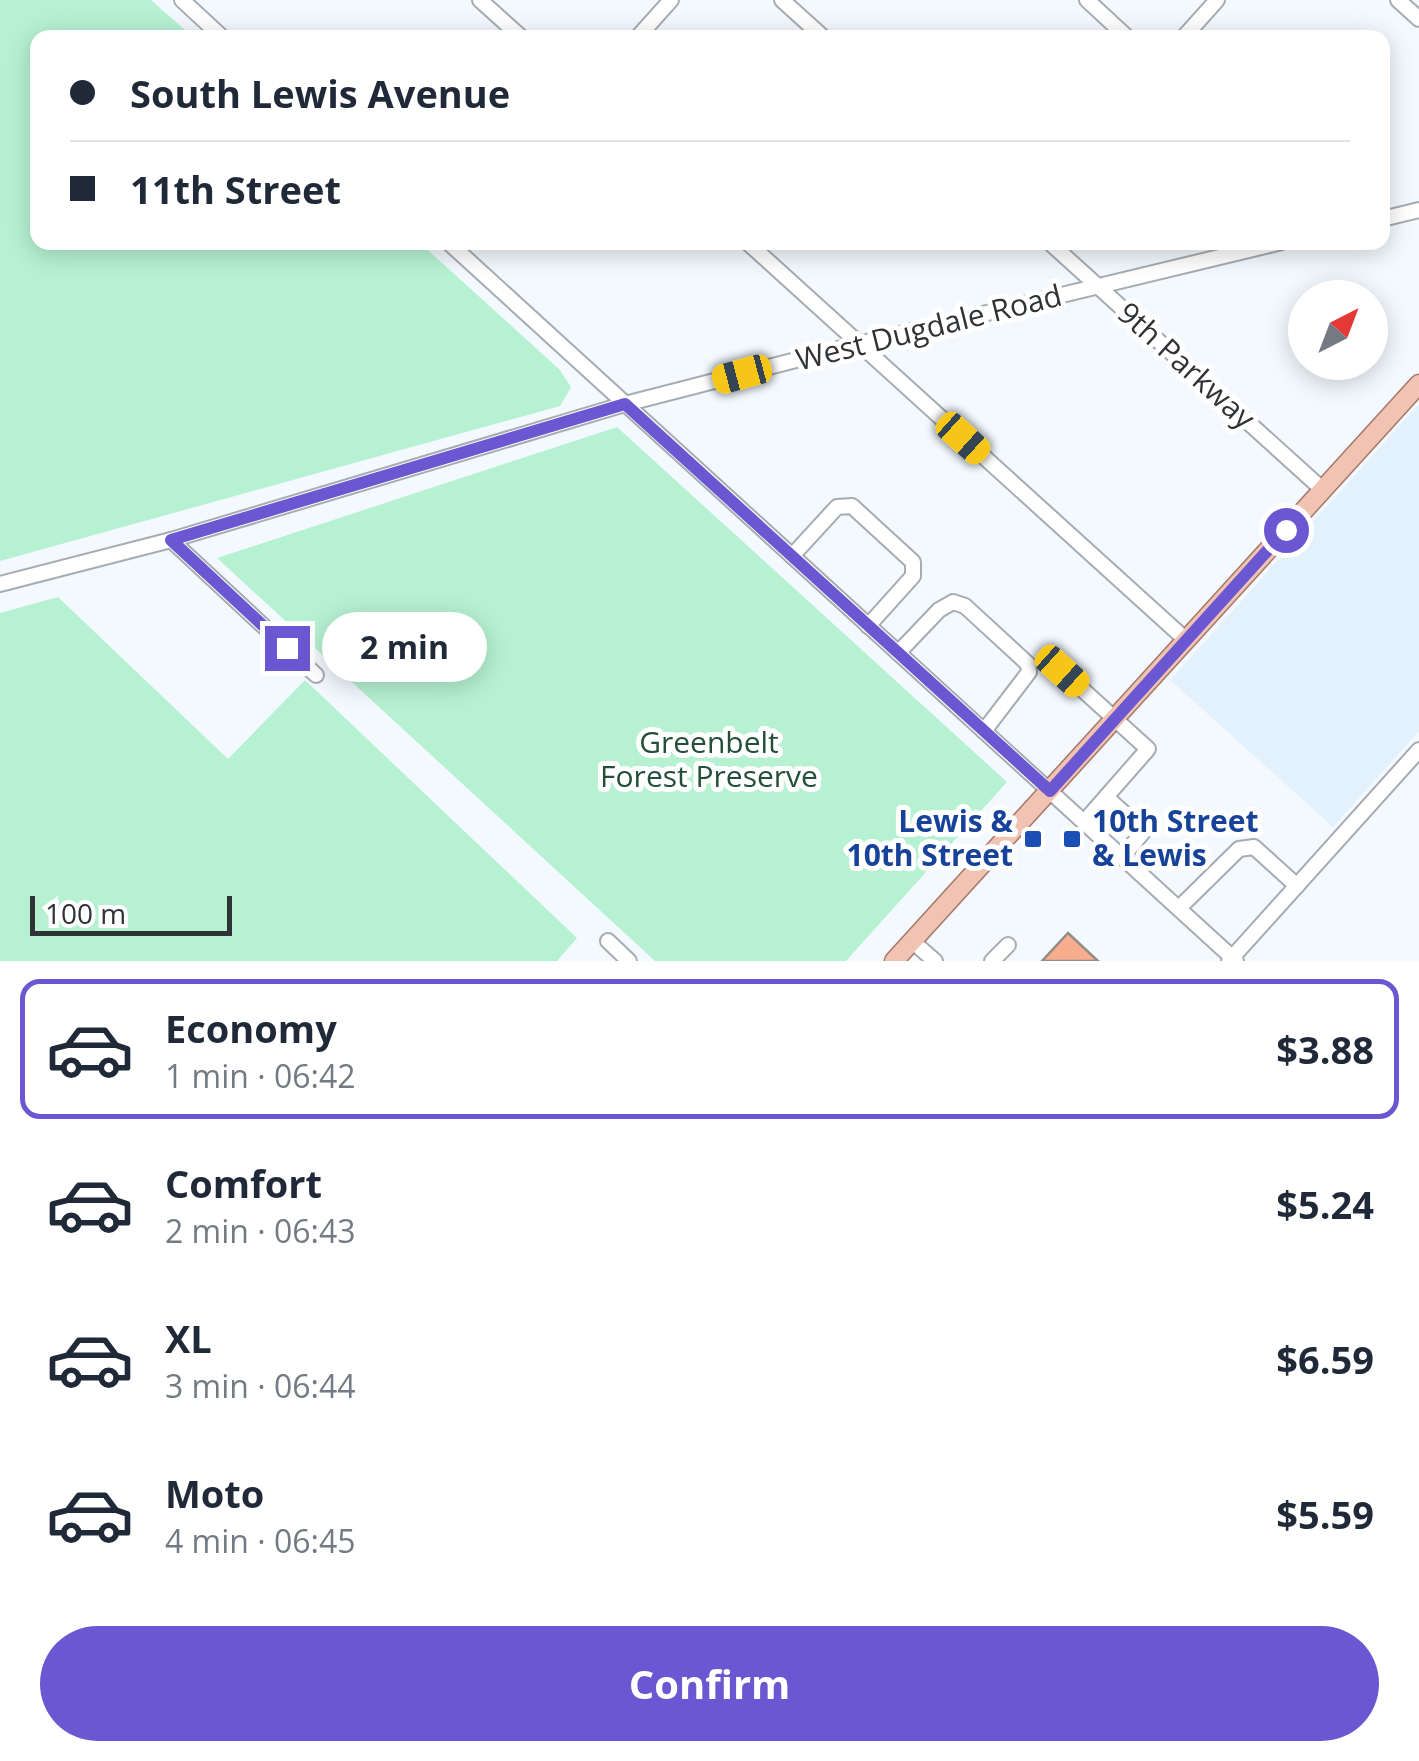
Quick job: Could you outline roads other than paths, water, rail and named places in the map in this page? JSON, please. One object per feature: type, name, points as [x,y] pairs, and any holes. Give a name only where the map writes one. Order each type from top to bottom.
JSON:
[{"type":"main road","points":[[894,961],[1419,384]]},
{"type":"street","points":[[182,0],[214,30]]},
{"type":"street","points":[[480,0],[513,30]]},
{"type":"street","points":[[644,30],[671,0]]},
{"type":"street","points":[[782,0],[815,30]]},
{"type":"street","points":[[1087,0],[1119,30]]},
{"type":"street","points":[[1190,30],[1217,0]]},
{"type":"street","points":[[1398,0],[1419,19]]},
{"type":"street","points":[[1390,217],[1419,210]]},
{"type":"street","points":[[457,250],[1233,960],[1419,750]]},
{"type":"street","points":[[756,250],[1186,640]]},
{"type":"street","name":"9th Parkway","points":[[1058,250],[1322,490]]},
{"type":"street","name":"West Dugdale Road","points":[[0,584],[171,540],[625,404],[1248,250]]},
{"type":"street","points":[[792,556],[837,507],[844,505],[852,506],[913,562],[913,576],[868,626]]},
{"type":"street","points":[[171,540],[316,675]]},
{"type":"street","points":[[898,652],[939,610],[953,602],[965,606],[1028,664],[1029,672],[984,731]]},
{"type":"street","points":[[1062,671],[1148,749],[1084,822]]},
{"type":"street","points":[[1106,797],[1144,832],[1122,856]]},
{"type":"street","points":[[1179,908],[1239,849],[1254,847],[1297,886]]},
{"type":"street","points":[[608,941],[629,961]]},
{"type":"street","points":[[912,941],[935,961]]},
{"type":"street","points":[[992,961],[1008,945]]},
{"type":"place","name":"Lewis & 10th Street","points":[[1033,839]]},
{"type":"place","name":"10th Street & Lewis","points":[[1072,839]]},
{"type":"park label","name":"Greenbelt Forest Preserve","points":[[709,760]]}]
